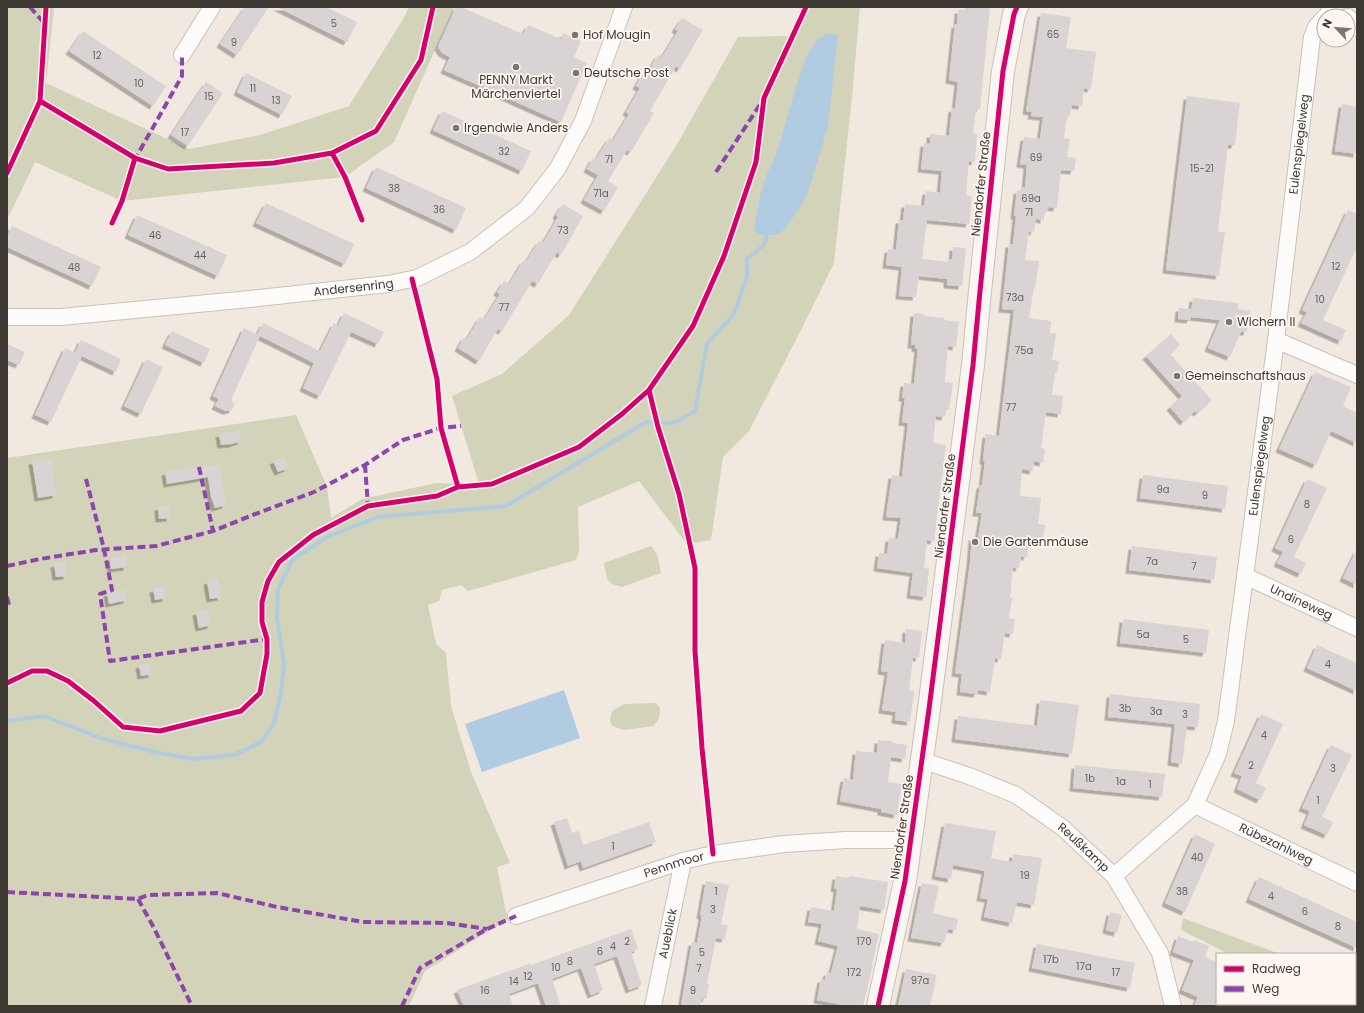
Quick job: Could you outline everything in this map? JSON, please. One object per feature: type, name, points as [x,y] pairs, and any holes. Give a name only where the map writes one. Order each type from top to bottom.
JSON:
[{"type":"main road","name":"Niendorfer Straße","points":[[878,1006],[905,881],[922,760],[973,365],[980,283],[1003,72],[1014,14],[1017,7]]},
{"type":"street","points":[[182,55],[212,7]]},
{"type":"street","name":"Andersenring","points":[[7,317],[61,317],[388,284],[417,278],[470,252],[527,208],[558,168],[583,121],[624,7]]},
{"type":"street","name":"Eulenspiegelweg","points":[[1114,876],[1195,805],[1218,754],[1226,721],[1276,340],[1312,37],[1316,27]]},
{"type":"street","points":[[1276,340],[1357,375]]},
{"type":"street","name":"Undineweg","points":[[1245,576],[1357,628]]},
{"type":"street","name":"Reußkamp","points":[[922,760],[969,776],[1016,795],[1063,828],[1114,876],[1160,953],[1173,1006]]},
{"type":"street","name":"Rübezahlweg","points":[[1195,805],[1357,883]]},
{"type":"street","name":"Pennmoor","points":[[516,916],[683,861],[713,854],[784,844],[846,840],[910,840]]},
{"type":"street","name":"Aueblick","points":[[653,1006],[683,861]]},
{"type":"green space","points":[[7,7],[54,7],[46,83],[189,149],[260,135],[349,106],[402,21],[409,7],[454,7],[394,142],[345,177],[122,201],[35,162],[7,220]]},
{"type":"green space","points":[[801,7],[860,7],[834,263],[749,431],[723,457],[711,540],[687,544],[639,481],[578,507],[579,551],[576,560],[468,591],[461,585],[442,590],[439,601],[428,605],[436,644],[446,653],[451,706],[471,772],[510,863],[497,867],[508,919],[425,971],[409,1006],[7,1006],[7,458],[296,415],[327,487],[331,518],[362,499],[436,483],[479,484],[452,396],[502,374],[569,315],[676,146],[738,37],[789,36]]},
{"type":"green space","points":[[651,546],[657,554],[661,573],[622,587],[612,584],[607,579],[604,563]]},
{"type":"green space","points":[[656,703],[660,708],[659,718],[654,726],[624,730],[612,726],[610,720],[612,711],[624,704]]},
{"type":"green space","points":[[1183,918],[1277,953],[1227,953],[1181,930]]},
{"type":"green space","points":[[1357,983],[1357,1006],[1245,1006],[1356,1005]]},
{"type":"water","points":[[829,33],[838,35],[828,126],[808,193],[784,230],[776,235],[759,235],[754,229],[760,196],[767,174],[777,152],[797,84],[808,53],[819,38]]},
{"type":"water","points":[[564,690],[580,738],[482,772],[465,724]]},
{"type":"building","points":[[245,7],[269,7],[237,55],[220,44]]},
{"type":"building","points":[[277,7],[326,7],[357,22],[347,42]]},
{"type":"building","name":"PENNY Markt Märchenviertel","points":[[456,7],[461,7],[523,34],[528,25],[561,39],[563,33],[581,41],[574,57],[587,63],[561,122],[444,70],[450,57],[442,53],[438,47]]},
{"type":"building","points":[[965,7],[990,7],[980,109],[976,109],[973,133],[977,134],[975,162],[969,161],[966,195],[972,196],[969,224],[927,220],[922,259],[949,262],[949,259],[952,259],[953,247],[966,248],[962,286],[947,285],[947,279],[919,276],[916,297],[899,296],[902,267],[886,265],[888,249],[896,250],[899,220],[903,220],[905,204],[924,206],[926,191],[940,193],[942,171],[921,169],[924,143],[930,144],[930,134],[949,136],[952,108],[955,109],[958,82],[949,80],[955,24],[957,25],[958,10],[965,10]]},
{"type":"building","points":[[1041,13],[1071,17],[1066,48],[1096,52],[1091,89],[1084,88],[1082,106],[1072,105],[1070,116],[1067,116],[1064,138],[1070,139],[1067,157],[1076,158],[1074,171],[1061,170],[1057,208],[1049,207],[1044,215],[1044,220],[1036,219],[1034,232],[1029,231],[1025,260],[1039,261],[1029,318],[1051,321],[1050,333],[1056,333],[1052,360],[1059,361],[1057,373],[1055,373],[1052,395],[1063,396],[1061,414],[1046,412],[1041,448],[1045,449],[1043,463],[1034,461],[1033,471],[1022,469],[1020,496],[1041,498],[1038,524],[1045,525],[1043,540],[1029,538],[1027,557],[1021,556],[1019,568],[1013,567],[1010,598],[1012,598],[1009,618],[1015,619],[1013,634],[1005,633],[1001,659],[995,658],[990,692],[978,690],[977,694],[960,692],[962,674],[955,673],[970,563],[972,537],[978,538],[982,513],[976,513],[980,485],[982,485],[986,434],[999,436],[1014,310],[1002,309],[1009,244],[1013,244],[1017,190],[1022,191],[1022,187],[1025,188],[1027,165],[1020,164],[1024,137],[1040,139],[1043,117],[1031,116],[1032,112],[1026,111]]},
{"type":"building","points":[[682,18],[703,30],[680,69],[676,66],[650,111],[654,113],[631,152],[627,150],[608,181],[618,187],[604,211],[584,200],[598,175],[587,169],[593,158],[596,159],[609,138],[613,140],[629,114],[626,112],[640,88],[636,86],[642,75],[645,76],[658,55],[662,57],[678,31],[675,29]]},
{"type":"building","points":[[83,31],[166,86],[153,106],[69,51]]},
{"type":"building","points":[[246,73],[292,96],[282,115],[237,92]]},
{"type":"building","points":[[206,82],[223,93],[188,146],[171,135]]},
{"type":"building","points":[[1187,96],[1240,103],[1235,145],[1228,145],[1218,232],[1225,232],[1219,276],[1166,270]]},
{"type":"building","points":[[1342,104],[1357,107],[1357,154],[1335,151]]},
{"type":"building","points":[[442,111],[531,151],[522,171],[433,130]]},
{"type":"building","points":[[376,167],[466,208],[456,230],[366,188]]},
{"type":"building","points":[[266,203],[354,244],[345,264],[256,223]]},
{"type":"building","points":[[563,204],[583,216],[561,255],[557,252],[538,284],[532,281],[502,331],[498,329],[479,361],[458,348],[464,337],[467,339],[480,317],[484,320],[500,294],[497,292],[504,281],[509,284],[523,261],[526,262],[539,241],[543,243],[558,217],[556,215]]},
{"type":"building","points":[[1348,210],[1357,214],[1357,247],[1323,320],[1346,330],[1341,341],[1301,323],[1307,312],[1302,310]]},
{"type":"building","points":[[137,215],[227,255],[218,276],[128,235]]},
{"type":"building","points":[[12,226],[101,267],[92,286],[7,247],[7,237]]},
{"type":"building","points":[[1193,298],[1238,303],[1238,309],[1250,311],[1247,332],[1241,332],[1230,357],[1208,348],[1220,320],[1191,317],[1190,320],[1178,319],[1179,308],[1191,309],[1191,313]]},
{"type":"building","points":[[344,313],[384,332],[378,344],[351,332],[320,396],[303,388],[314,363],[260,336],[231,400],[235,403],[232,410],[226,411],[215,406],[219,399],[213,396],[244,328],[257,335],[263,323],[320,351],[334,323],[338,326]]},
{"type":"building","points":[[914,313],[959,322],[956,347],[948,346],[945,382],[953,383],[949,410],[946,410],[945,417],[936,416],[933,443],[946,445],[934,541],[927,540],[924,568],[929,569],[926,597],[910,595],[913,573],[877,568],[879,553],[887,554],[889,538],[898,539],[901,518],[886,517],[892,475],[902,477],[908,423],[902,422],[905,398],[902,398],[904,383],[914,384],[918,349],[915,348],[915,345],[911,345]]},
{"type":"building","points":[[172,331],[210,349],[204,363],[165,345]]},
{"type":"building","name":"Gemeinschaftshaus","points":[[1171,334],[1180,345],[1170,354],[1212,400],[1197,413],[1195,411],[1183,422],[1170,407],[1182,396],[1146,356]]},
{"type":"building","points":[[81,340],[121,359],[116,372],[82,356],[51,422],[35,415],[65,348],[75,353]]},
{"type":"building","points":[[7,344],[25,352],[19,365],[7,360]]},
{"type":"building","points":[[146,359],[163,367],[141,414],[124,406]]},
{"type":"building","points":[[1315,372],[1351,387],[1343,406],[1357,413],[1357,443],[1331,431],[1316,465],[1279,449]]},
{"type":"building","points":[[240,431],[241,441],[221,445],[219,434]]},
{"type":"building","points":[[284,457],[288,468],[278,472],[273,461]]},
{"type":"building","points":[[51,458],[56,495],[38,498],[32,461]]},
{"type":"building","points":[[220,464],[226,505],[215,508],[211,497],[208,477],[167,484],[165,472]]},
{"type":"building","points":[[1143,475],[1228,486],[1225,509],[1140,498]]},
{"type":"building","points":[[1307,479],[1327,488],[1294,557],[1306,563],[1301,574],[1277,563],[1283,552],[1275,548]]},
{"type":"building","points":[[169,506],[170,518],[159,519],[158,507]]},
{"type":"building","points":[[1132,546],[1217,557],[1214,580],[1129,570]]},
{"type":"building","points":[[1357,549],[1357,585],[1343,578]]},
{"type":"building","points":[[126,556],[127,567],[111,569],[110,558]]},
{"type":"building","points":[[65,562],[67,576],[56,577],[54,564]]},
{"type":"building","points":[[218,579],[221,597],[210,599],[207,581]]},
{"type":"building","points":[[164,587],[166,598],[155,600],[153,589]]},
{"type":"building","points":[[125,590],[127,600],[109,604],[107,593]]},
{"type":"building","points":[[208,609],[211,625],[199,628],[196,612]]},
{"type":"building","points":[[1123,619],[1209,630],[1206,653],[1120,643]]},
{"type":"building","points":[[906,629],[922,631],[919,658],[913,658],[909,690],[914,691],[910,722],[895,720],[896,712],[882,710],[888,672],[881,671],[885,640],[905,643]]},
{"type":"building","points":[[1317,645],[1357,663],[1357,691],[1307,668]]},
{"type":"building","points":[[150,663],[152,674],[141,676],[139,665]]},
{"type":"building","points":[[1110,694],[1200,704],[1198,727],[1187,726],[1182,764],[1171,762],[1175,724],[1108,717]]},
{"type":"building","points":[[1040,700],[1079,705],[1072,754],[955,739],[958,716],[1037,726]]},
{"type":"building","points":[[1261,714],[1283,724],[1256,783],[1266,788],[1260,800],[1237,789],[1242,776],[1234,773]]},
{"type":"building","points":[[878,740],[892,741],[892,743],[907,745],[905,759],[891,757],[888,782],[902,784],[897,815],[881,812],[881,809],[840,801],[844,778],[853,780],[856,751],[877,753]]},
{"type":"building","points":[[1331,745],[1352,755],[1322,817],[1333,822],[1327,835],[1304,825],[1310,811],[1302,808]]},
{"type":"building","points":[[1075,765],[1165,774],[1162,797],[1073,788]]},
{"type":"building","points":[[567,818],[572,833],[579,831],[583,845],[649,822],[656,842],[583,868],[581,861],[568,866],[554,822]]},
{"type":"building","points":[[945,823],[996,831],[991,858],[1012,862],[1013,854],[1042,858],[1034,905],[1017,902],[1012,923],[984,917],[988,899],[980,898],[985,871],[953,865],[951,879],[935,876]]},
{"type":"building","points":[[1195,834],[1215,844],[1185,912],[1165,903]]},
{"type":"building","points":[[836,876],[849,878],[850,876],[888,882],[884,910],[860,906],[857,929],[879,934],[863,1006],[837,1006],[838,1004],[817,1000],[821,979],[825,980],[827,972],[831,973],[838,946],[818,941],[822,924],[808,922],[811,907],[834,911],[837,889],[834,888]]},
{"type":"building","points":[[1259,877],[1357,922],[1357,948],[1249,899]]},
{"type":"building","points":[[706,881],[729,885],[721,924],[728,925],[725,939],[716,938],[707,984],[709,984],[706,999],[702,998],[700,1006],[681,1006],[692,942],[697,943]]},
{"type":"building","points":[[922,883],[939,886],[933,913],[958,919],[956,930],[948,929],[944,943],[911,938]]},
{"type":"building","points":[[1110,912],[1122,915],[1117,933],[1106,930]]},
{"type":"building","points":[[631,929],[638,949],[631,952],[642,985],[629,990],[617,956],[594,964],[603,990],[591,995],[581,968],[552,979],[561,1006],[546,1006],[538,983],[509,994],[513,1006],[464,1006],[457,990],[531,963],[531,965]]},
{"type":"building","points":[[1178,936],[1209,946],[1205,957],[1216,962],[1217,1006],[1194,1006],[1198,997],[1182,990],[1194,960],[1173,952]]},
{"type":"building","points":[[1037,944],[1135,963],[1130,988],[1032,968]]},
{"type":"building","points":[[906,969],[937,975],[930,1006],[898,1006]]},
{"type":"waterway","points":[[7,721],[44,716],[103,739],[155,752],[193,759],[234,755],[261,742],[274,723],[281,693],[284,664],[277,618],[278,590],[292,560],[329,536],[378,517],[506,506],[646,422],[674,423],[695,411],[707,344],[734,314],[747,277],[747,259],[764,245],[767,235]]},
{"type":"marked path","points":[[30,7],[45,24]]},
{"type":"marked path","points":[[134,161],[182,76],[182,55]]},
{"type":"marked path","points":[[716,172],[761,103]]},
{"type":"marked path","points":[[7,566],[96,550],[156,546],[213,531],[314,492],[365,465],[403,440],[441,428],[461,426]]},
{"type":"marked path","points":[[365,465],[368,506]]},
{"type":"marked path","points":[[199,467],[213,531]]},
{"type":"marked path","points":[[86,479],[104,549],[112,590],[100,594],[110,661],[267,639]]},
{"type":"marked path","points":[[7,597],[9,605]]},
{"type":"marked path","points":[[7,892],[138,899],[148,895],[217,893],[277,907],[363,922],[447,923],[487,929]]},
{"type":"marked path","points":[[138,899],[154,928],[192,1006]]},
{"type":"marked path","points":[[402,1006],[420,968],[487,929],[516,916]]},
{"type":"cycle path","points":[[46,7],[40,101],[135,158],[168,169],[274,163],[332,153],[376,131],[421,60],[433,7]]},
{"type":"cycle path","points":[[7,683],[32,671],[47,671],[68,681],[94,701],[123,727],[160,731],[241,711],[260,693],[267,654],[267,639],[262,622],[262,602],[268,581],[279,562],[313,535],[368,506],[437,496],[458,487],[492,484],[579,447],[622,414],[649,390],[693,326],[724,256],[756,162],[764,98],[806,7]]},
{"type":"cycle path","points":[[878,1006],[905,881],[929,709],[973,365],[1003,71],[1014,14],[1017,7]]},
{"type":"cycle path","points":[[7,173],[40,101]]},
{"type":"cycle path","points":[[332,153],[345,177],[362,220]]},
{"type":"cycle path","points":[[112,223],[122,201],[135,158]]},
{"type":"cycle path","points":[[412,279],[437,379],[441,428],[458,487]]},
{"type":"cycle path","points":[[649,390],[658,427],[679,494],[695,568],[695,651],[702,748],[713,854]]},
{"type":"place","name":"Hof Mougin","points":[[575,35]]},
{"type":"place","name":"PENNY Markt Märchenviertel","points":[[516,67]]},
{"type":"place","name":"Deutsche Post","points":[[576,73]]},
{"type":"place","name":"Irgendwie Anders","points":[[456,128]]},
{"type":"place","name":"Wichern II","points":[[1229,322]]},
{"type":"place","name":"Gemeinschaftshaus","points":[[1177,376]]},
{"type":"place","name":"Die Gartenmäuse","points":[[975,542]]}]
